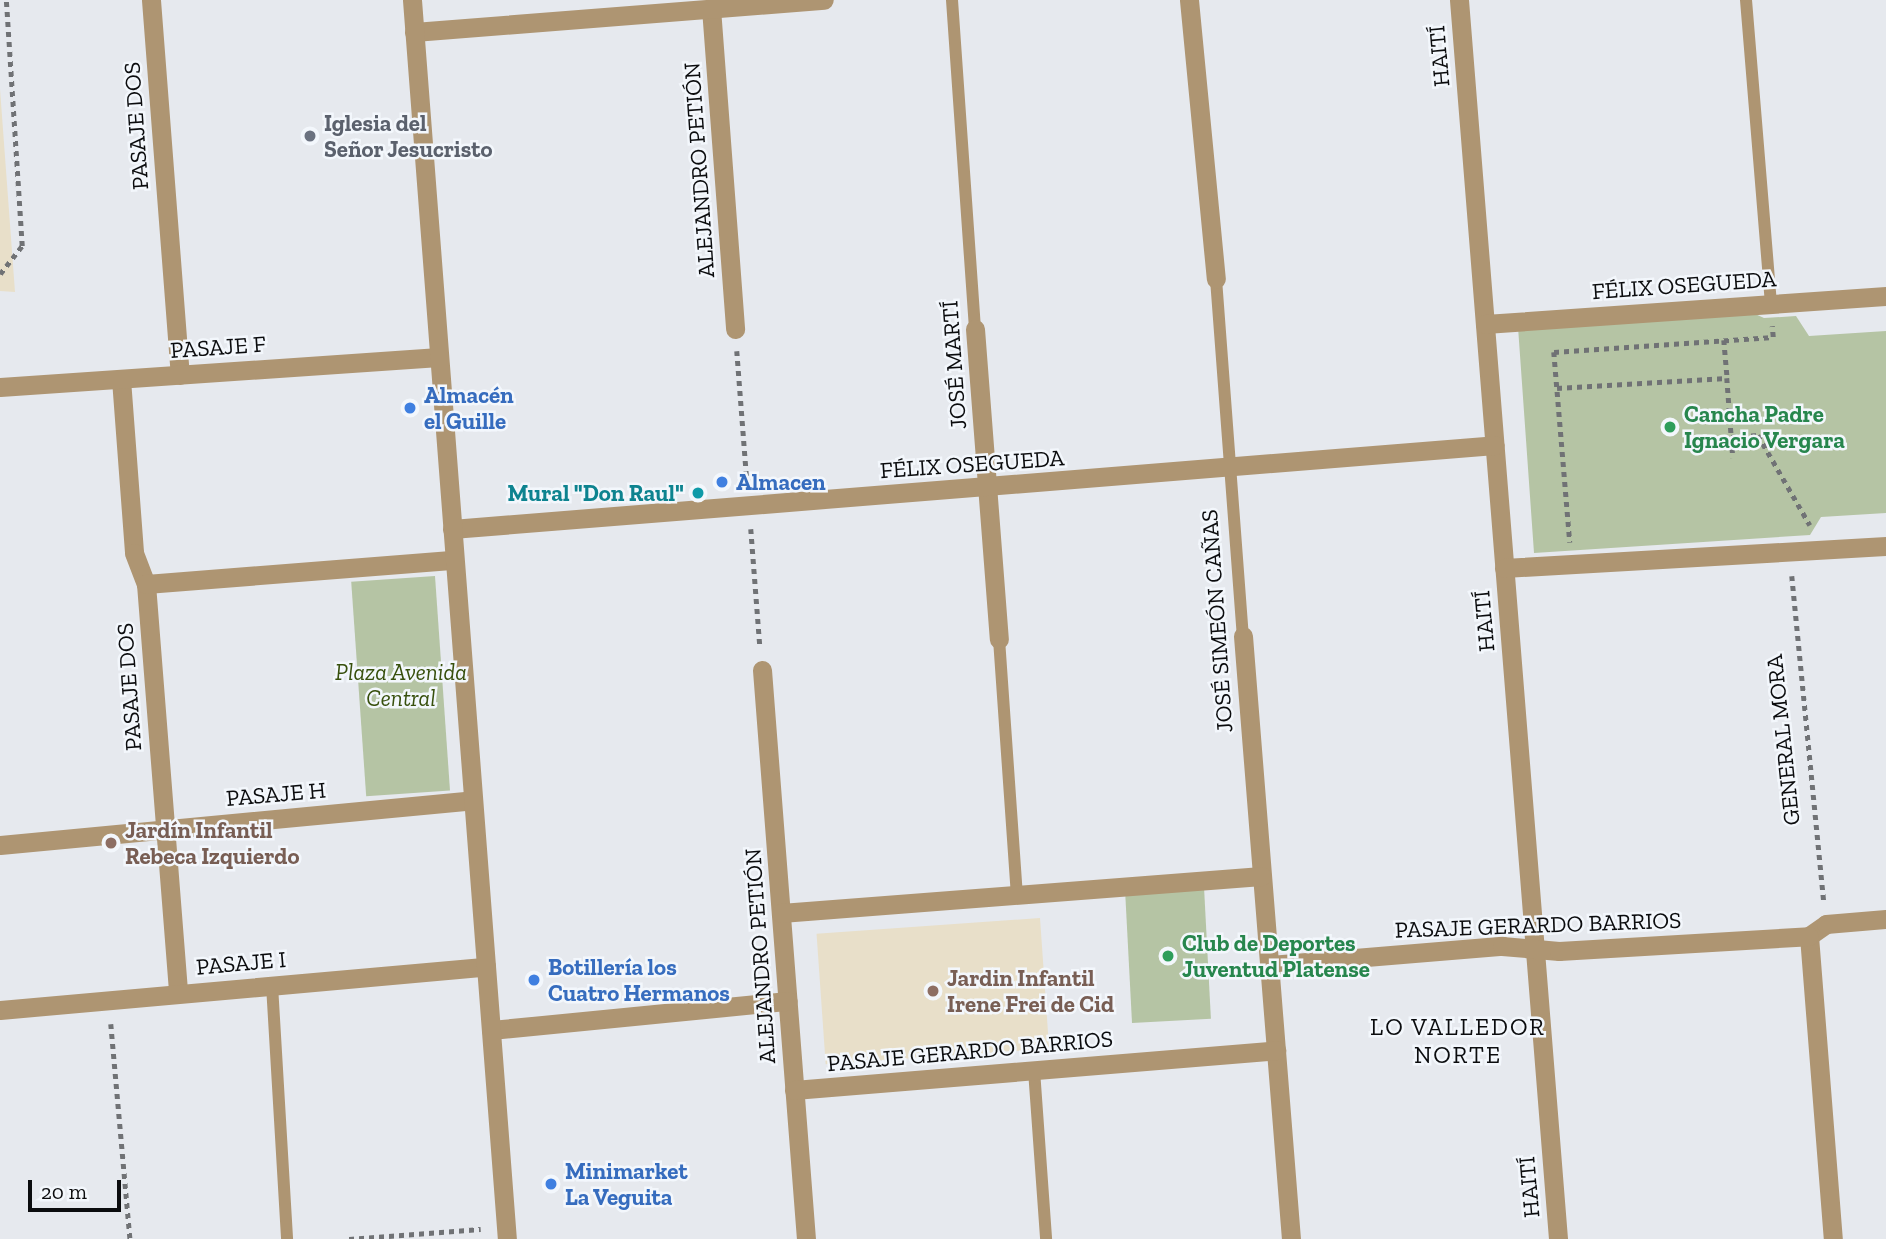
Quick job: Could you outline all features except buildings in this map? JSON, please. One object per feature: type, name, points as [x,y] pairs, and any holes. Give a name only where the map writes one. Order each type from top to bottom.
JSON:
[{"type":"street","name":"PASAJE DOS","points":[[151,0],[180,374]]},
{"type":"street","points":[[412,0],[506,1233]]},
{"type":"street","points":[[414,32],[699,6],[824,0]]},
{"type":"street","name":"JOSÉ SIMEÓN CAÑAS","points":[[1189,0],[1216,279]]},
{"type":"street","name":"HAITÍ","points":[[1459,0],[1558,1239]]},
{"type":"street","name":"ALEJANDRO PETIÓN","points":[[699,6],[735,329]]},
{"type":"street","name":"FÉLIX OSEGUEDA","points":[[1485,324],[1886,296]]},
{"type":"street","name":"JOSÉ MARTÍ","points":[[975,330],[999,639]]},
{"type":"street","name":"PASAJE F","points":[[0,387],[439,357]]},
{"type":"street","name":"PASAJE DOS","points":[[121,379],[134,553],[146,584],[178,993]]},
{"type":"street","name":"FÉLIX OSEGUEDA","points":[[452,529],[1495,445]]},
{"type":"street","points":[[1504,568],[1886,546]]},
{"type":"street","points":[[146,584],[454,559]]},
{"type":"street","name":"JOSÉ SIMEÓN CAÑAS","points":[[1243,636],[1292,1239]]},
{"type":"street","name":"ALEJANDRO PETIÓN","points":[[762,670],[806,1239]]},
{"type":"street","name":"PASAJE H","points":[[0,845],[473,800]]},
{"type":"street","points":[[781,913],[1262,876]]},
{"type":"street","points":[[1833,1239],[1809,936],[1826,924],[1886,919]]},
{"type":"street","name":"PASAJE GERARDO BARRIOS","points":[[1269,965],[1502,946],[1535,949],[1809,936]]},
{"type":"street","name":"PASAJE I","points":[[0,1010],[486,967]]},
{"type":"street","points":[[491,1030],[788,1001]]},
{"type":"street","name":"PASAJE GERARDO BARRIOS","points":[[794,1090],[1276,1050]]},
{"type":"lane","name":"JOSÉ MARTÍ","points":[[952,0],[975,330]]},
{"type":"lane","points":[[1746,0],[1771,304]]},
{"type":"lane","name":"JOSÉ SIMEÓN CAÑAS","points":[[1216,279],[1243,636]]},
{"type":"lane","name":"JOSÉ MARTÍ","points":[[999,639],[1017,894]]},
{"type":"lane","points":[[272,985],[287,1239]]},
{"type":"lane","points":[[1034,1070],[1046,1239]]},
{"type":"path","points":[[0,274],[22,246],[6,0]]},
{"type":"path","points":[[1554,352],[1773,337],[1771,304]]},
{"type":"path","points":[[1552,319],[1572,564]]},
{"type":"path","points":[[1724,340],[1733,458]]},
{"type":"path","points":[[1557,388],[1727,378]]},
{"type":"path","points":[[1731,437],[1758,435],[1810,524],[1812,550]]},
{"type":"path","name":"GENERAL MORA","points":[[1790,551],[1826,924]]},
{"type":"path","points":[[109,999],[130,1239]]},
{"type":"path","points":[[349,1239],[506,1233]]},
{"type":"shaded area","points":[[0,89],[15,292],[0,291]]},
{"type":"shaded area","name":"Jardin Infantil Irene Frei de Cid","points":[[1040,918],[1049,1049],[826,1064],[817,934]]},
{"type":"green space","name":"Cancha Padre Ignacio Vergara","points":[[1753,313],[1764,318],[1796,316],[1809,336],[1886,331],[1886,513],[1821,517],[1810,535],[1534,553],[1518,327]]},
{"type":"green space","name":"Plaza Avenida Central","points":[[435,576],[450,790],[366,796],[351,582]]},
{"type":"green space","name":"Club de Deportes Juventud Platense","points":[[1204,887],[1211,1019],[1132,1023],[1125,891]]},
{"type":"place","name":"Iglesia del Señor Jesucristo","points":[[310,136]]},
{"type":"place","name":"Almacén el Guille","points":[[410,408]]},
{"type":"place","name":"Cancha Padre Ignacio Vergara","points":[[1670,427]]},
{"type":"place","name":"Almacen","points":[[722,482]]},
{"type":"place","name":"Mural \"Don Raul\"","points":[[698,493]]},
{"type":"place","name":"Jardín Infantil Rebeca Izquierdo","points":[[111,843]]},
{"type":"place","name":"Club de Deportes Juventud Platense","points":[[1168,956]]},
{"type":"place","name":"Botillería los Cuatro Hermanos","points":[[534,980]]},
{"type":"place","name":"Jardin Infantil Irene Frei de Cid","points":[[933,991]]},
{"type":"place","name":"Minimarket La Veguita","points":[[551,1184]]},
{"type":"district","name":"LO VALLEDOR NORTE","points":[[1458,1041]]}]
